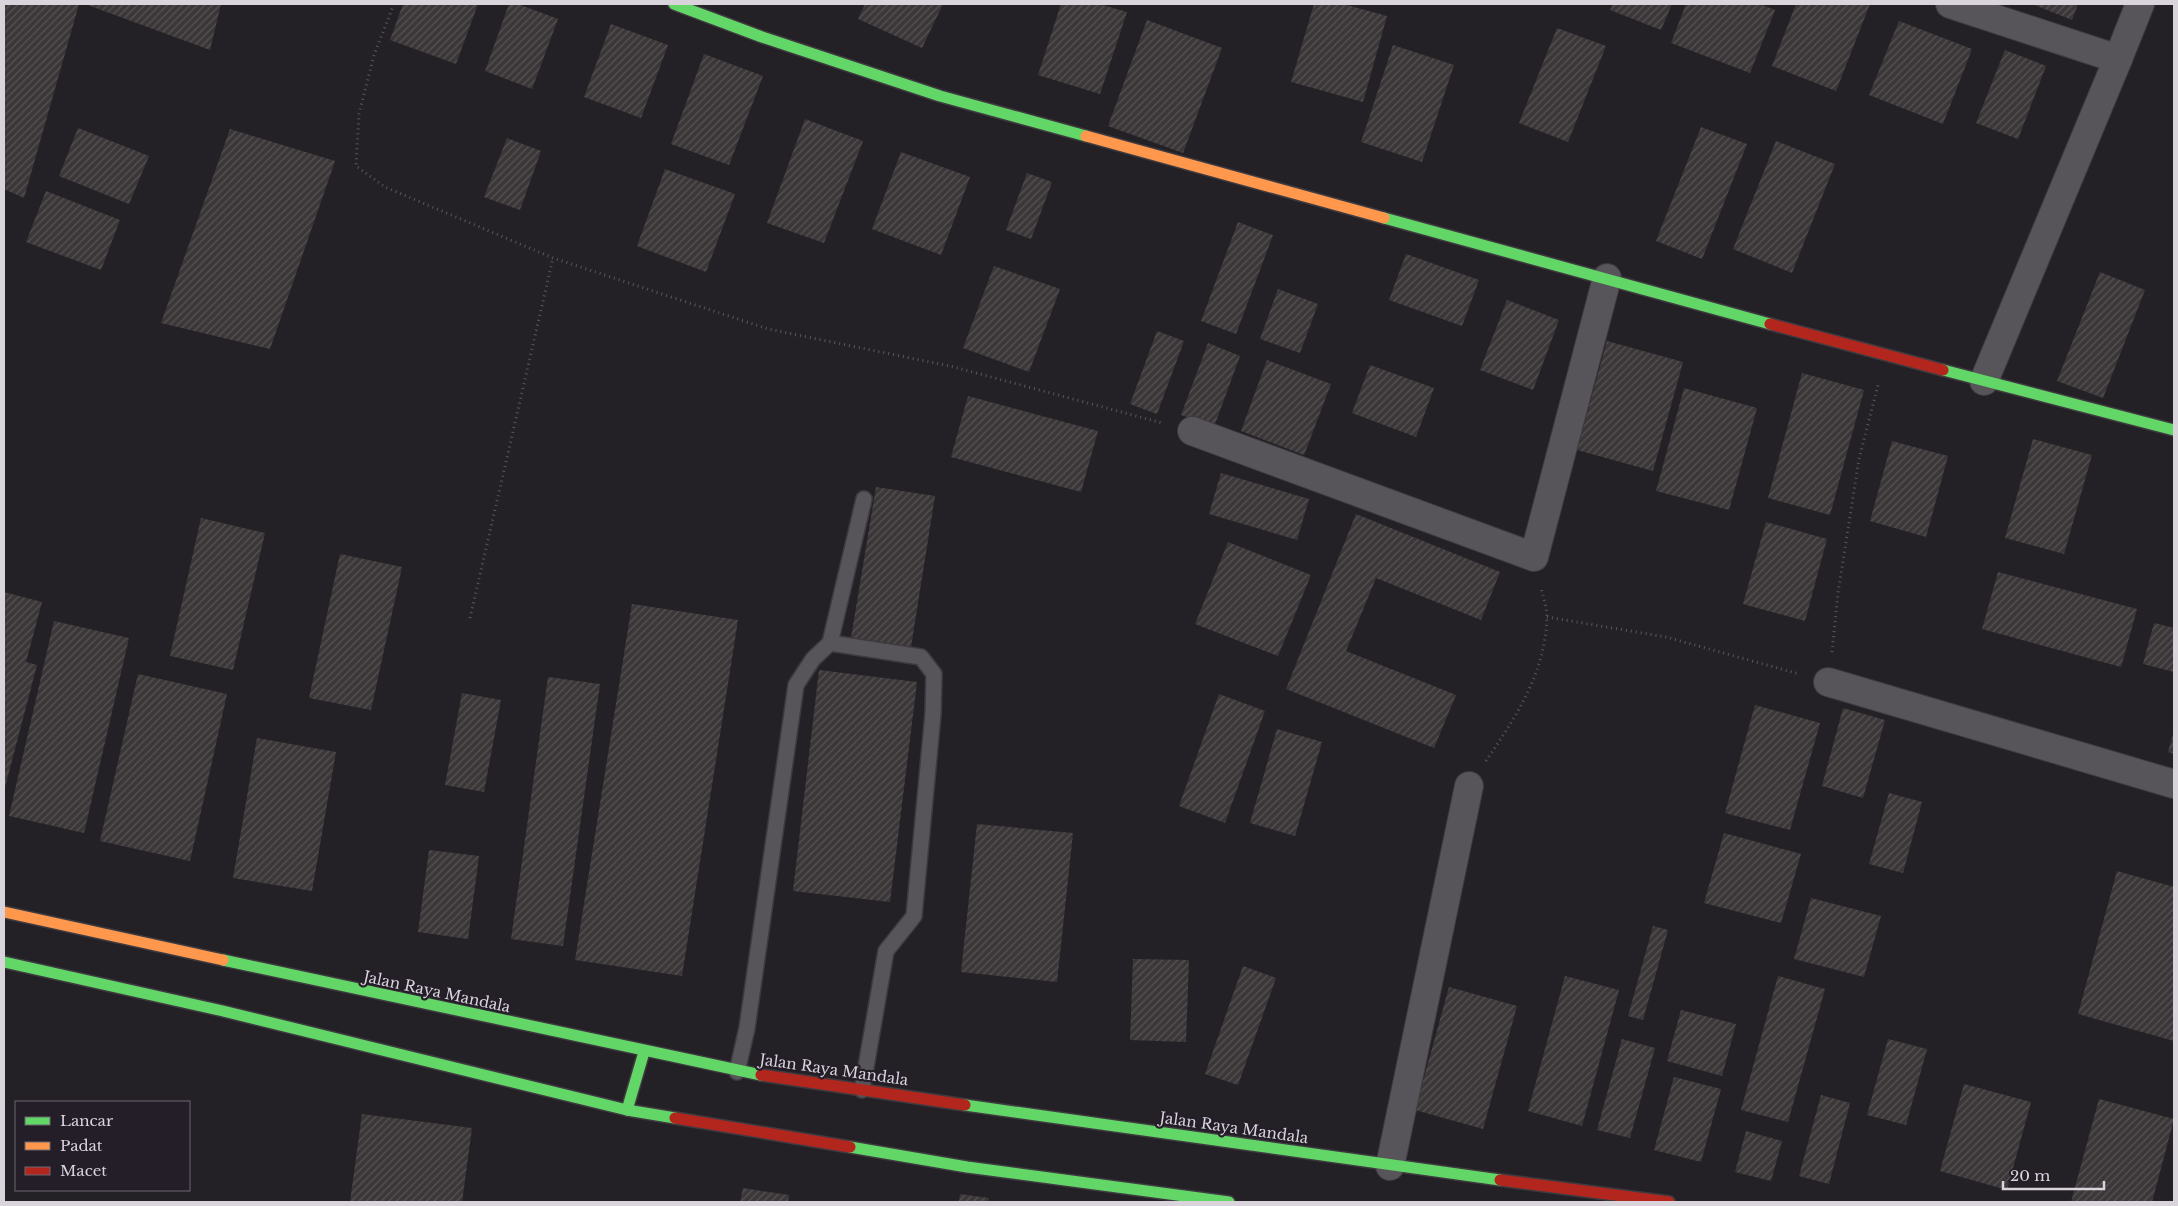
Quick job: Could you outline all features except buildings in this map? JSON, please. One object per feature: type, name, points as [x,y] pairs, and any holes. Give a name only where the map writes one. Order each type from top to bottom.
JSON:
[{"type":"main road","points":[[674,4],[762,37],[940,96],[1886,355],[2174,430]]},
{"type":"main road","name":"Jalan Raya Mandala","points":[[4,912],[738,1072],[1390,1166],[1669,1202]]},
{"type":"main road","points":[[4,962],[224,1010],[627,1110],[967,1167],[1229,1202]]},
{"type":"main road","points":[[627,1110],[644,1052]]},
{"type":"street","points":[[1950,4],[2118,59]]},
{"type":"street","points":[[1984,381],[2140,4]]},
{"type":"street","points":[[1192,431],[1534,558],[1607,278]]},
{"type":"street","points":[[1828,682],[2174,784]]},
{"type":"street","points":[[1390,1166],[1469,786]]},
{"type":"lane","points":[[738,1072],[747,1028],[796,685],[813,659],[830,643],[864,499]]},
{"type":"lane","points":[[830,643],[921,657],[934,674],[933,714],[914,916],[886,951],[862,1090]]},
{"type":"path","points":[[394,4],[374,55],[359,114],[356,166],[385,187],[553,258],[768,329],[954,367],[1192,431]]},
{"type":"path","points":[[470,618],[553,258]]},
{"type":"path","points":[[1547,617],[1666,637],[1828,682],[1838,593],[1858,459],[1886,355]]},
{"type":"path","points":[[1469,786],[1522,708],[1539,666],[1547,617],[1534,558]]},
{"type":"traffic: fast","points":[[674,4],[762,37],[940,96],[1086,136]]},
{"type":"traffic: fast","points":[[1384,218],[1770,324]]},
{"type":"traffic: fast","points":[[1943,370],[2174,430]]},
{"type":"traffic: fast","points":[[223,960],[761,1075]]},
{"type":"traffic: fast","points":[[4,962],[223,1011],[627,1110],[675,1118]]},
{"type":"traffic: fast","points":[[627,1110],[644,1052]]},
{"type":"traffic: fast","points":[[965,1105],[1500,1180]]},
{"type":"traffic: fast","points":[[850,1147],[967,1167],[1229,1202]]},
{"type":"traffic: slow","points":[[1086,136],[1384,218]]},
{"type":"traffic: slow","points":[[4,912],[223,960]]},
{"type":"traffic: jam","points":[[1770,324],[1943,370]]},
{"type":"traffic: jam","points":[[761,1075],[965,1105]]},
{"type":"traffic: jam","points":[[675,1118],[850,1147]]},
{"type":"traffic: jam","points":[[1500,1180],[1669,1202]]}]
